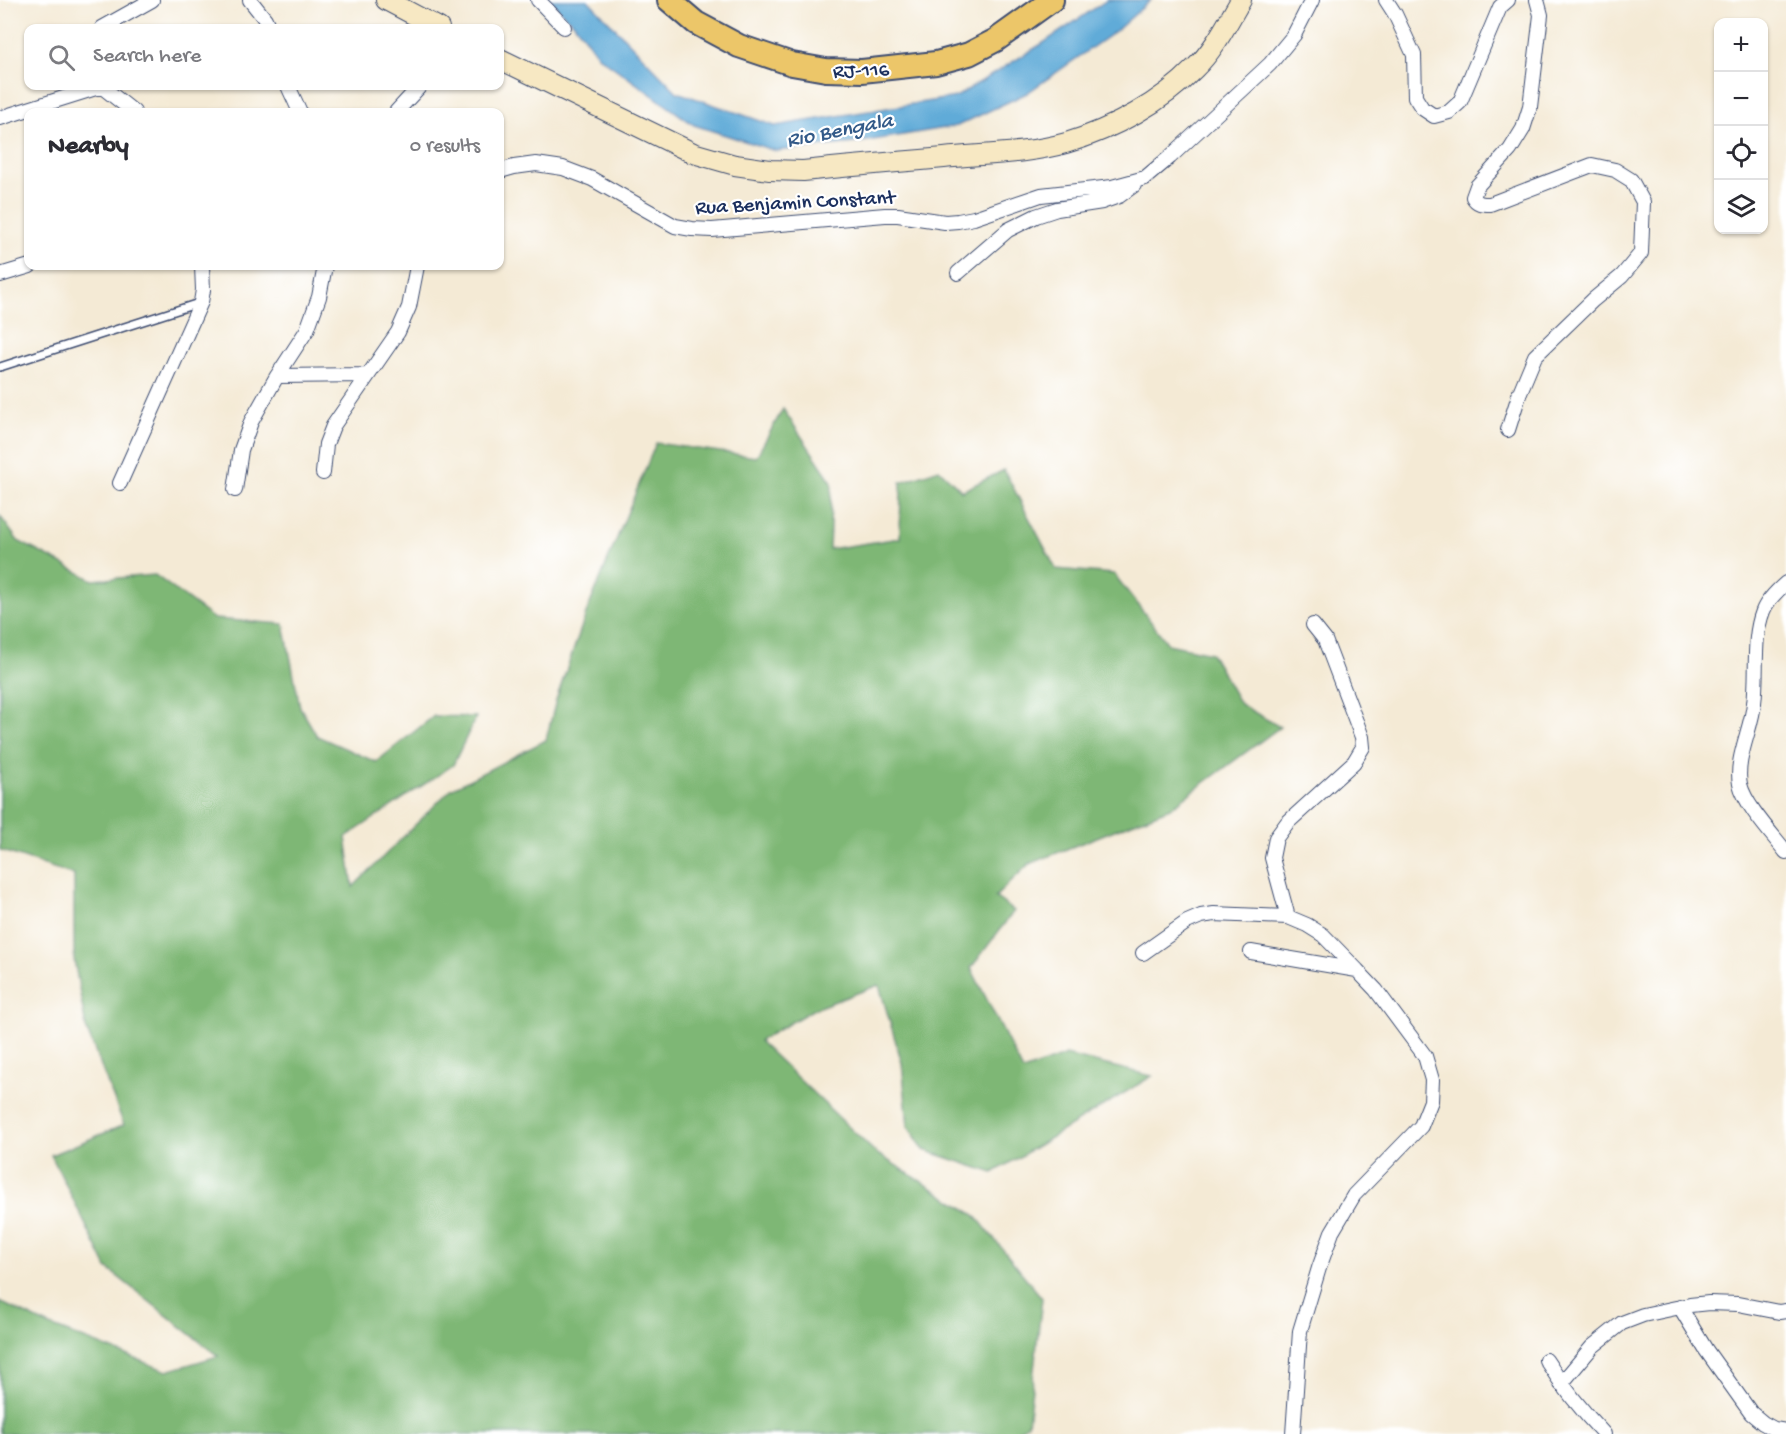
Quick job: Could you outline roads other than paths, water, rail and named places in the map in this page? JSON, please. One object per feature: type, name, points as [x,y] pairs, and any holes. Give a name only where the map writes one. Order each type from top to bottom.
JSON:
[{"type":"main road","points":[[386,0],[431,24]]},
{"type":"main road","name":"RJ-116","points":[[669,0],[696,23],[739,46],[792,64],[826,70],[862,71],[936,63],[969,54],[996,40],[1052,0]]},
{"type":"main road","points":[[504,60],[693,153],[735,165],[770,170],[803,171],[1022,151],[1065,143],[1102,131],[1140,111],[1194,69],[1211,51],[1240,0]]},
{"type":"street","points":[[109,24],[152,0]]},
{"type":"street","points":[[250,0],[267,24]]},
{"type":"street","points":[[538,0],[564,27]]},
{"type":"street","name":"Rua Benjamin Constant","points":[[504,170],[536,164],[563,168],[592,179],[675,226],[692,230],[885,215],[945,222],[974,218],[1041,195],[1112,187],[1145,177],[1170,157],[1270,64],[1294,35],[1312,0]]},
{"type":"street","points":[[1386,0],[1414,55],[1415,97],[1422,108],[1434,116],[1449,112],[1460,102],[1500,8],[1508,0]]},
{"type":"street","points":[[1509,430],[1520,392],[1535,356],[1593,300],[1622,276],[1641,253],[1643,202],[1631,180],[1615,170],[1592,165],[1490,204],[1475,201],[1473,196],[1477,186],[1510,150],[1523,129],[1530,107],[1541,15],[1537,0]]},
{"type":"street","points":[[32,108],[89,90]]},
{"type":"street","points":[[107,90],[129,108]]},
{"type":"street","points":[[290,90],[298,108]]},
{"type":"street","points":[[400,108],[416,90]]},
{"type":"street","points":[[0,118],[24,110]]},
{"type":"street","points":[[958,273],[1008,230],[1036,216],[1058,209],[1102,202],[1119,196],[1145,177]]},
{"type":"street","points":[[0,275],[24,268]]},
{"type":"street","points":[[120,483],[201,302],[202,270]]},
{"type":"street","points":[[235,490],[241,450],[251,422],[307,330],[319,297],[324,270]]},
{"type":"street","points":[[323,473],[326,444],[333,426],[398,332],[409,307],[416,270]]},
{"type":"street","points":[[277,376],[368,375]]},
{"type":"street","points":[[1786,583],[1763,610],[1757,636],[1754,704],[1739,769],[1744,795],[1786,852]]},
{"type":"street","points":[[1288,917],[1272,858],[1276,838],[1287,823],[1354,762],[1363,747],[1362,737],[1325,640],[1313,624]]},
{"type":"street","points":[[1143,953],[1187,922],[1201,916],[1214,914],[1288,917],[1323,935],[1376,990],[1425,1056],[1432,1080],[1431,1101],[1421,1126],[1354,1195],[1332,1232],[1318,1268],[1300,1331],[1293,1434]]},
{"type":"street","points":[[1251,952],[1357,970]]},
{"type":"street","points":[[1561,1384],[1592,1347],[1622,1323],[1643,1315],[1708,1303],[1738,1304],[1779,1312],[1786,1311]]},
{"type":"street","points":[[1680,1307],[1706,1350],[1751,1413],[1762,1423],[1774,1429],[1786,1431]]},
{"type":"street","points":[[1546,1360],[1581,1410],[1604,1434]]},
{"type":"lane","points":[[0,367],[201,302]]},
{"type":"water","name":"Rio Bengala","points":[[550,0],[588,0],[677,92],[775,126],[956,97],[1107,0],[1151,0],[1117,30],[1027,93],[957,126],[855,143],[776,151],[694,125],[598,56],[574,23]]}]
